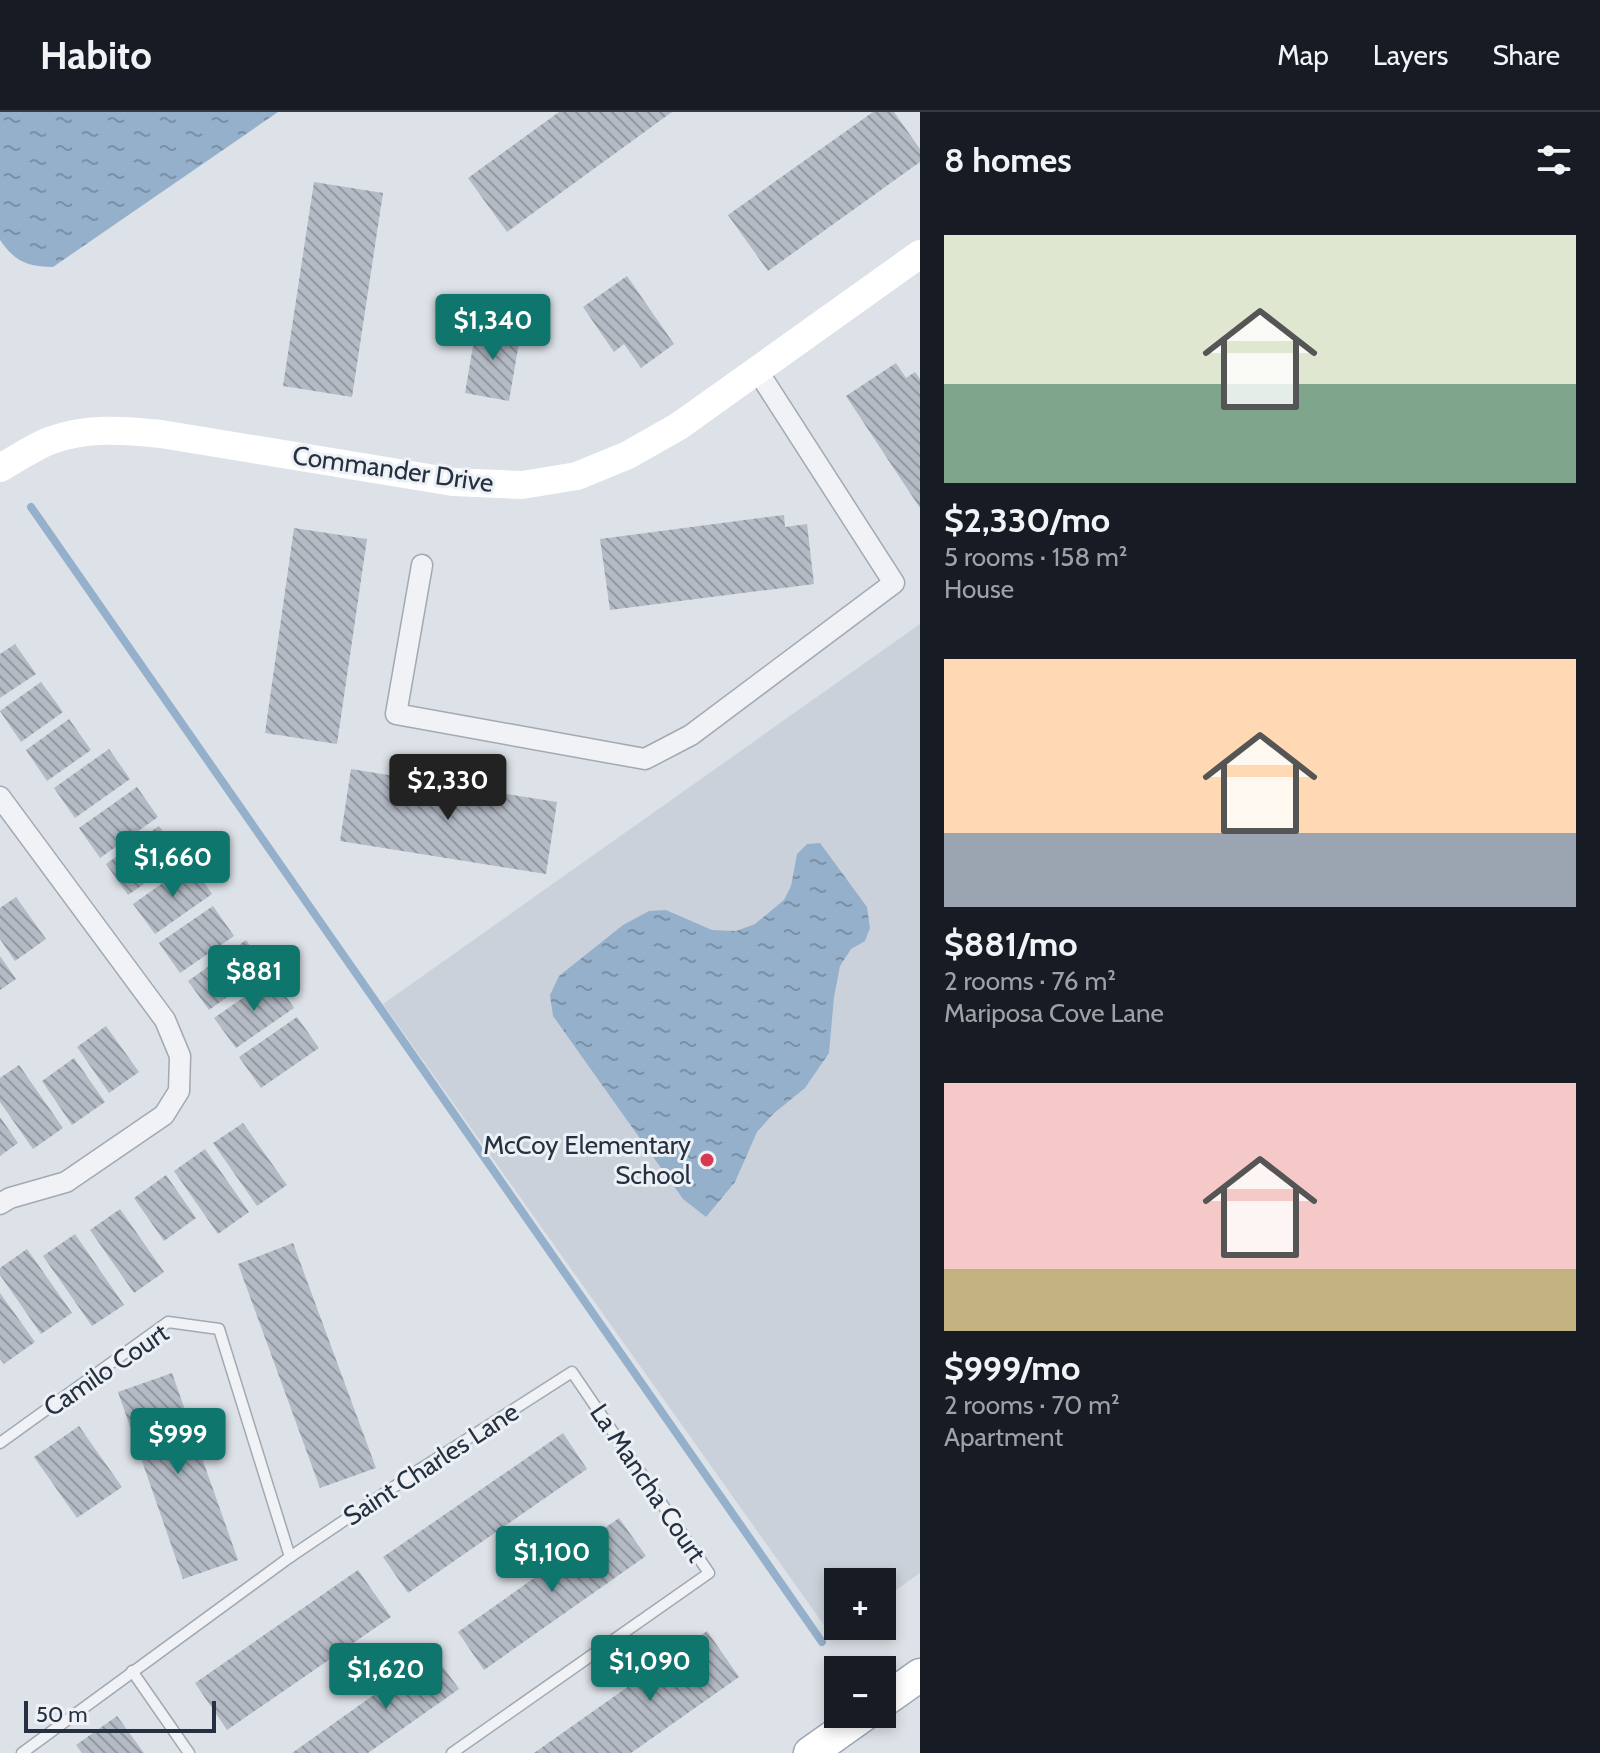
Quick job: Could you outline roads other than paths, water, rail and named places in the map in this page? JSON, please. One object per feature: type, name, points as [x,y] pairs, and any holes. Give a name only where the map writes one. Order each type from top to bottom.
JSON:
[{"type":"main road","points":[[896,1692],[920,1675]]},
{"type":"main road","points":[[810,1753],[845,1728]]},
{"type":"street","name":"Commander Drive","points":[[0,468],[50,440],[82,433],[120,430],[453,482],[522,485],[577,476],[628,455],[679,426],[915,262]]},
{"type":"street","points":[[422,565],[396,714],[645,759],[691,735],[894,583],[757,370]]},
{"type":"street","points":[[0,797],[8,825],[165,1020],[180,1056],[179,1091],[164,1115],[66,1182],[10,1198],[0,1204]]},
{"type":"lane","name":"Camilo Court","points":[[0,1443],[168,1322],[219,1329],[290,1557]]},
{"type":"lane","name":"Saint Charles Lane","points":[[22,1753],[290,1557],[572,1372]]},
{"type":"lane","name":"La Mancha Court","points":[[452,1753],[709,1573],[572,1372]]},
{"type":"lane","points":[[132,1671],[189,1753]]},
{"type":"water","points":[[0,112],[278,112],[53,267],[22,261],[0,240]]},
{"type":"water","points":[[820,843],[867,907],[870,928],[865,941],[851,949],[840,966],[829,1053],[805,1088],[773,1114],[757,1132],[735,1182],[706,1217],[683,1199],[553,1016],[550,995],[559,976],[623,925],[649,911],[666,910],[712,930],[736,931],[755,924],[784,900],[791,886],[797,854],[807,844]]},
{"type":"waterway","points":[[31,507],[822,1642]]},
{"type":"place","name":"McCoy Elementary School","points":[[707,1160]]}]
